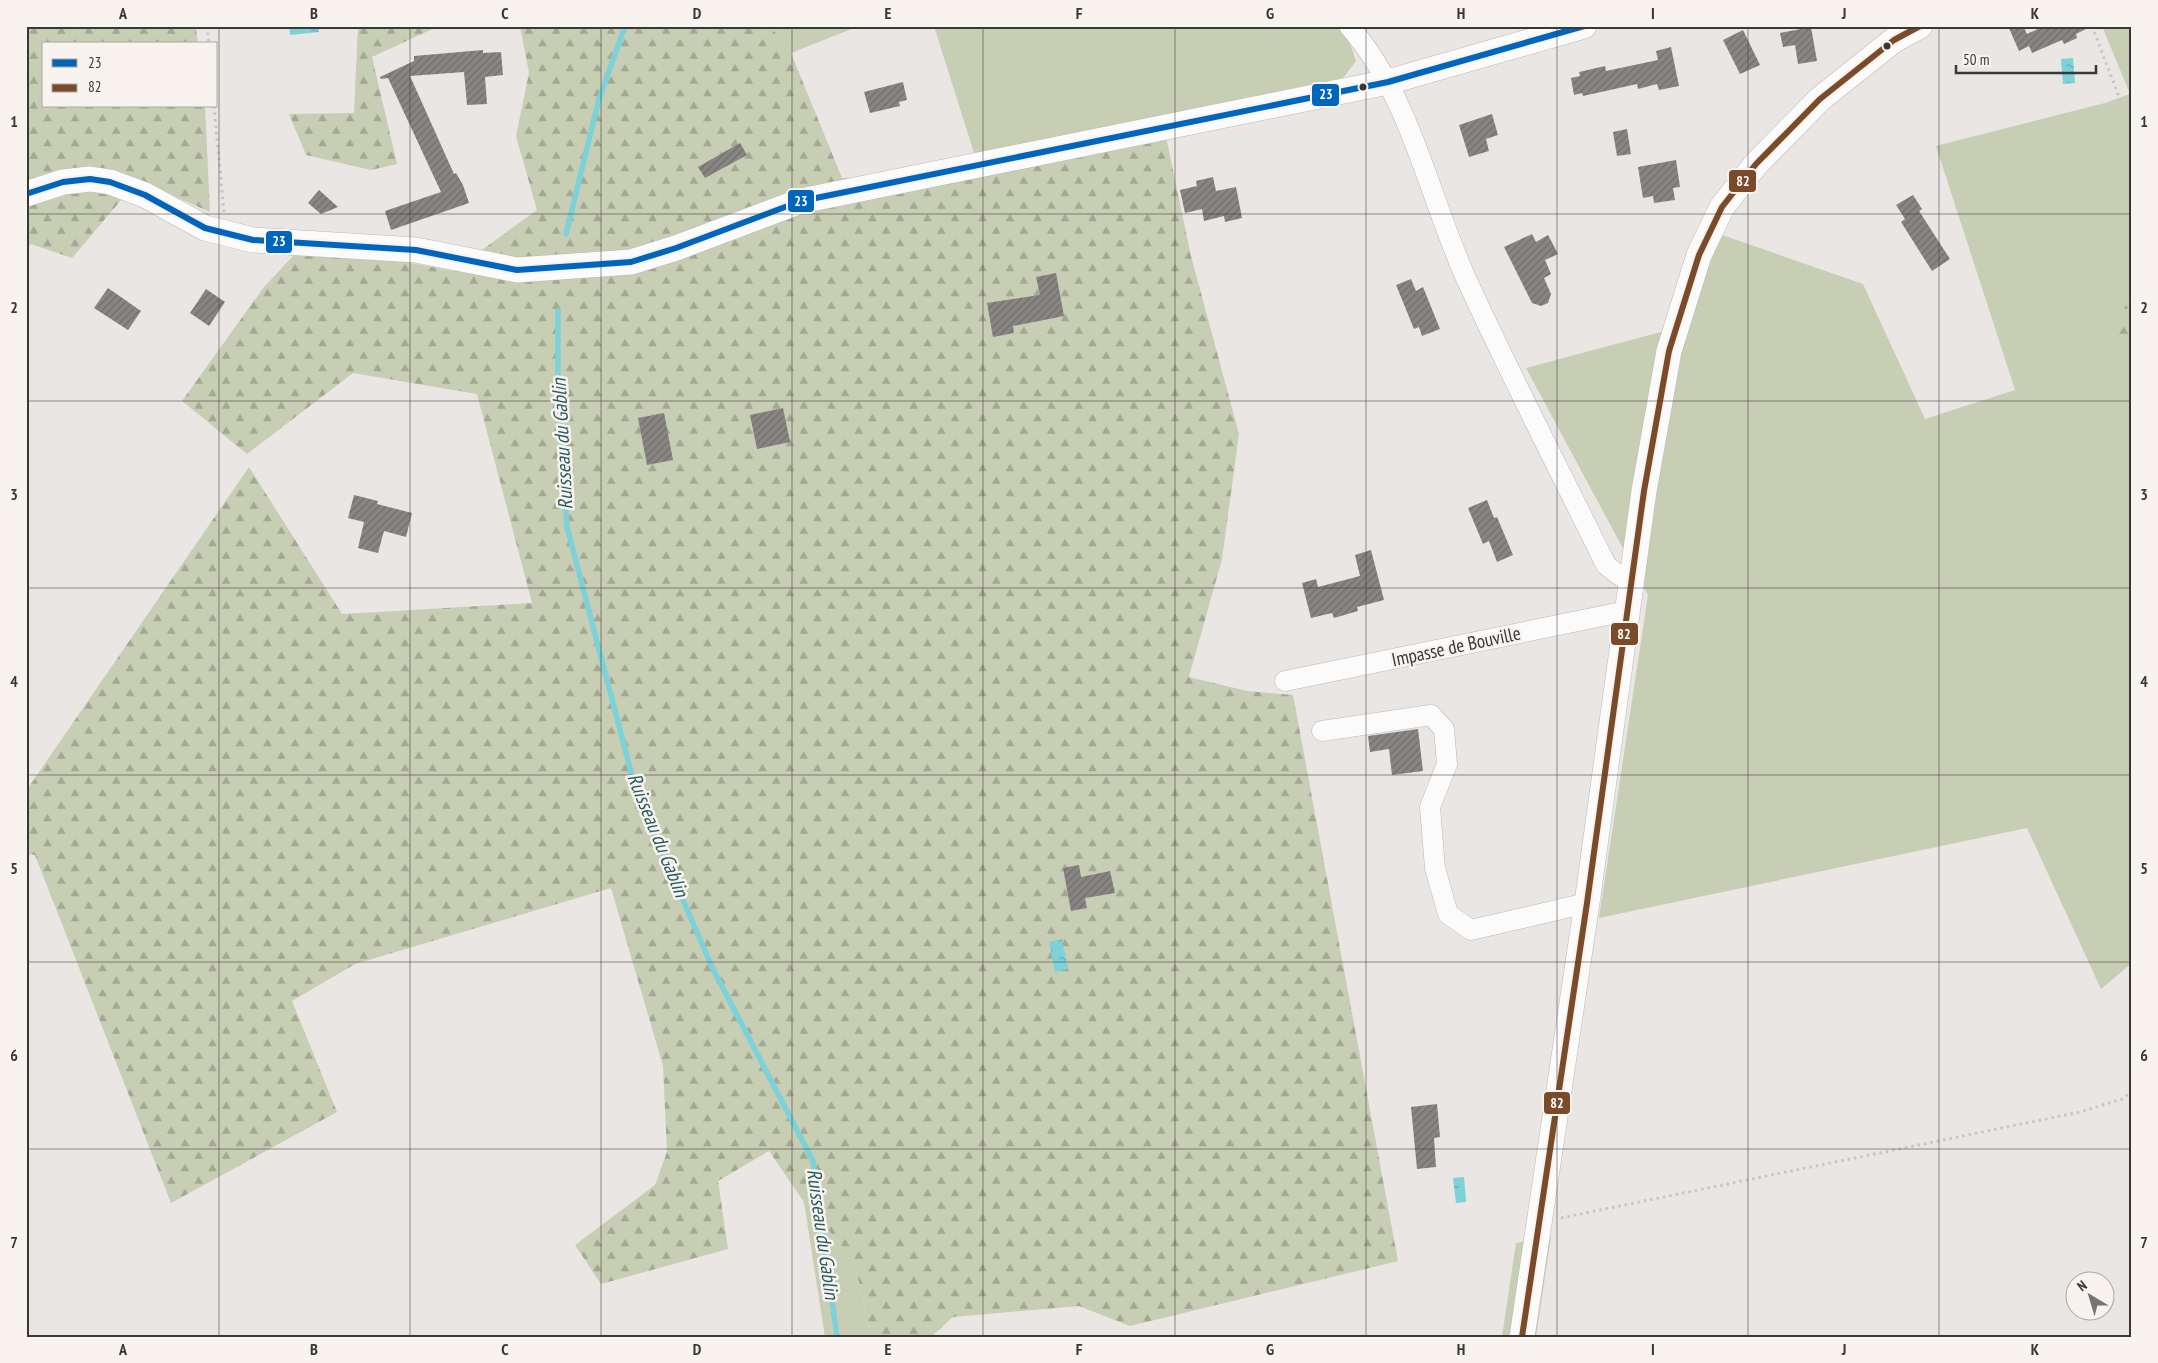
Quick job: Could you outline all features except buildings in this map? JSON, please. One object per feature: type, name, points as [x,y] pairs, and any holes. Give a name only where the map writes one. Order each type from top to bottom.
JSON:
[{"type":"street","points":[[1349,26],[1366,46],[1388,82],[1465,275],[1606,565],[1620,576],[1632,579]]},
{"type":"street","points":[[26,194],[63,182],[90,180],[110,182],[146,195],[205,228],[253,240],[416,250],[517,270],[631,262],[676,248],[801,201],[1388,82],[1584,26]]},
{"type":"street","points":[[1522,1337],[1587,903],[1644,492],[1669,351],[1699,255],[1722,207],[1756,164],[1820,99],[1890,33],[1920,26]]},
{"type":"street","name":"Impasse de Bouville","points":[[1285,681],[1628,610]]},
{"type":"street","points":[[1322,731],[1431,715],[1444,729],[1447,764],[1430,806],[1435,868],[1448,914],[1471,930],[1587,903]]},
{"type":"path","points":[[26,32],[34,26]]},
{"type":"path","points":[[207,26],[209,42]]},
{"type":"path","points":[[2092,26],[2132,131]]},
{"type":"path","points":[[214,108],[226,233]]},
{"type":"path","points":[[1538,1223],[2080,1112],[2122,1099],[2132,1091]]},
{"type":"green space","points":[[26,26],[196,28],[198,42],[42,42],[42,108],[205,108],[210,212],[138,180],[72,258],[31,244],[26,250]]},
{"type":"green space","points":[[358,26],[439,26],[372,57],[397,164],[371,170],[306,155],[289,114],[354,113]]},
{"type":"green space","points":[[520,26],[770,26],[791,53],[842,178],[863,178],[1162,118],[1191,256],[1239,434],[1222,559],[1189,677],[1247,691],[1293,695],[1398,1261],[1130,1326],[1079,1306],[953,1317],[931,1337],[871,1337],[854,1260],[804,1202],[769,1151],[718,1181],[728,1249],[601,1284],[575,1245],[655,1185],[667,1152],[663,1066],[611,888],[355,964],[292,1001],[337,1112],[171,1203],[35,855],[26,854],[26,791],[249,467],[342,614],[532,603],[477,394],[353,373],[247,454],[182,401],[264,287],[294,255],[391,259],[453,271],[537,210],[516,136],[529,73]]},
{"type":"green space","points":[[770,26],[859,26],[791,53]]},
{"type":"green space","points":[[934,26],[1337,26],[1348,38],[1356,61],[1343,78],[1151,121],[975,156]]},
{"type":"green space","points":[[2102,26],[2132,26],[2132,297],[2107,331],[2132,347],[2132,963],[2101,989],[2027,828],[1599,918],[1648,595],[1526,368],[1687,325],[1705,229],[1863,284],[1925,419],[2015,390],[1936,146],[2105,103],[2130,94]]},
{"type":"green space","points":[[2132,297],[2132,347],[2107,331]]},
{"type":"green space","points":[[804,1202],[854,1260],[871,1337],[825,1337]]},
{"type":"green space","points":[[1551,1237],[1536,1337],[1502,1337],[1516,1243]]},
{"type":"water","points":[[289,26],[319,26],[319,32],[290,35]]},
{"type":"water","points":[[2073,58],[2075,83],[2063,84],[2061,59]]},
{"type":"water","points":[[1062,939],[1068,969],[1055,972],[1049,942]]},
{"type":"water","points":[[1464,1177],[1466,1202],[1456,1203],[1453,1178]]},
{"type":"waterway","name":"Ruisseau du Gablin","points":[[566,234],[599,99],[625,26]]},
{"type":"waterway","name":"Ruisseau du Gablin","points":[[558,311],[558,395],[567,527],[636,791],[712,967],[813,1161],[837,1337]]},
{"type":"transit line","name":"23","points":[[26,194],[63,182],[90,179],[110,182],[145,195],[205,228],[253,240],[416,250],[517,270],[631,262],[676,248],[801,201],[1388,82],[1584,26]]},
{"type":"transit line","name":"82","points":[[1522,1337],[1587,903],[1644,491],[1669,351],[1699,255],[1722,207],[1756,164],[1820,99],[1894,40],[1920,26]]}]
